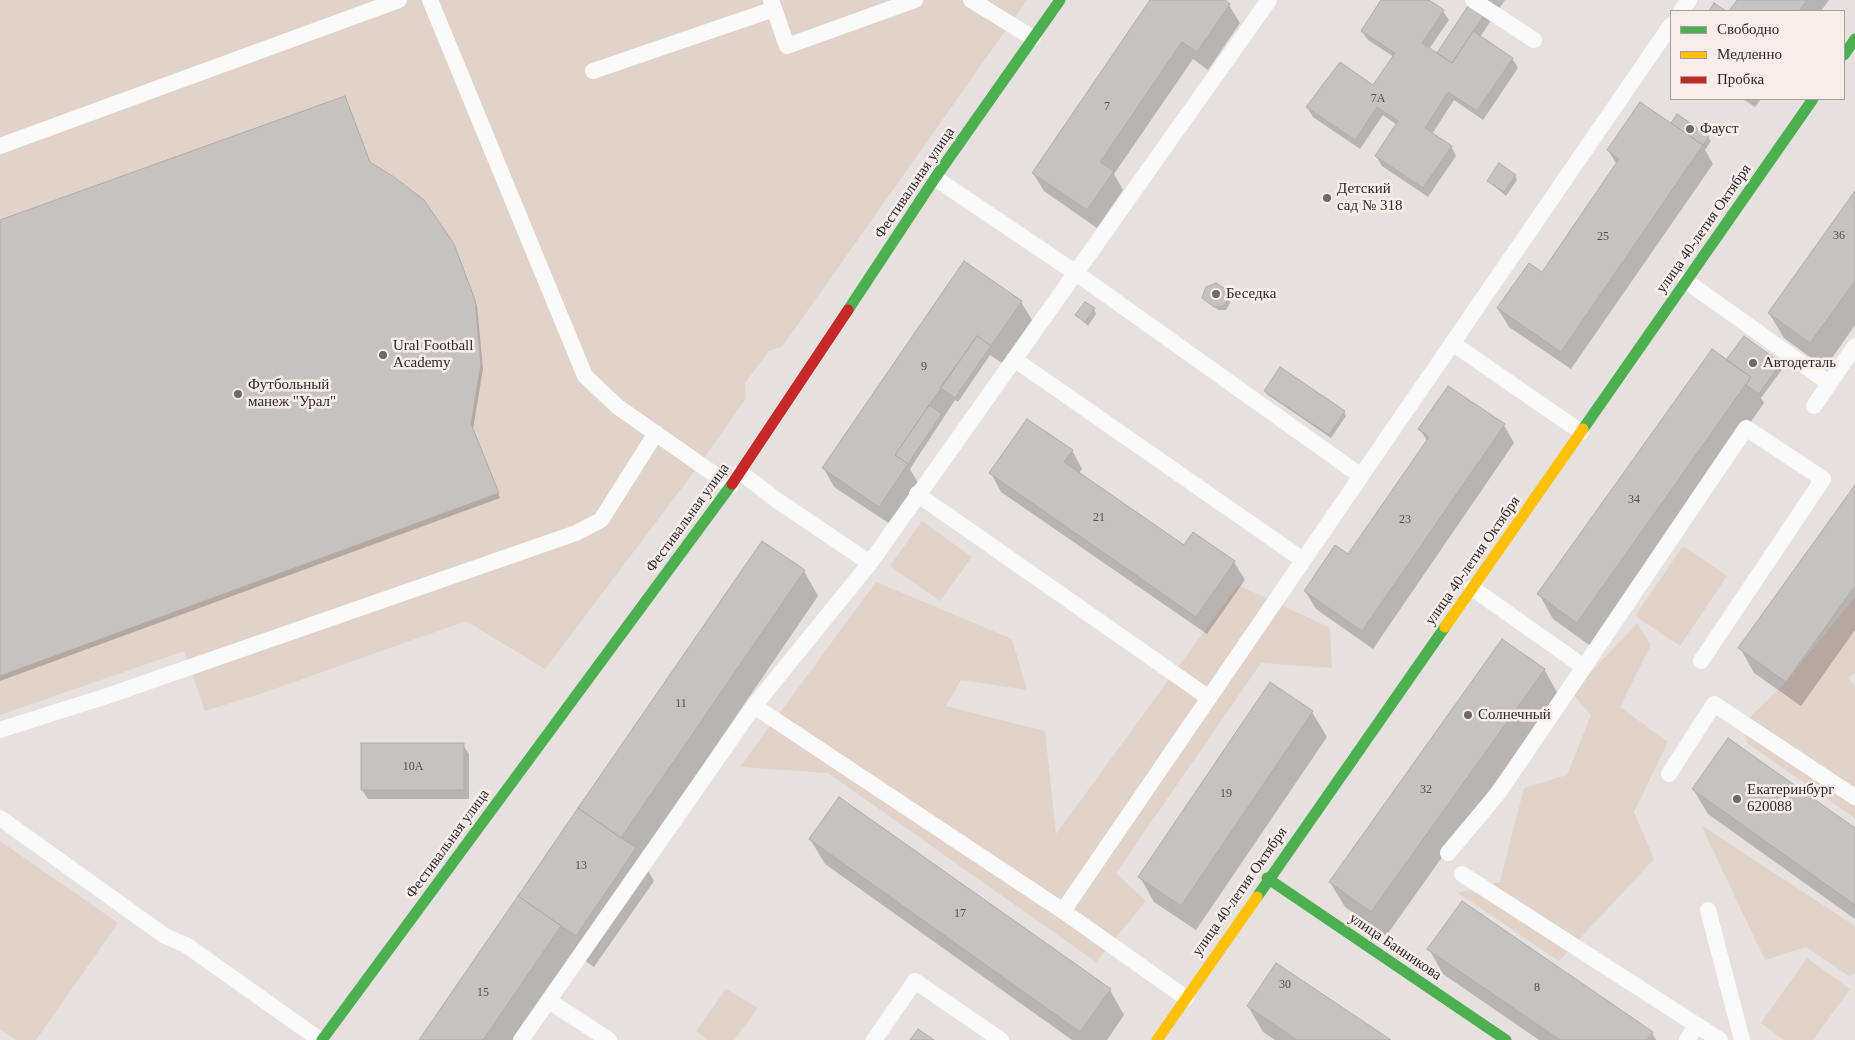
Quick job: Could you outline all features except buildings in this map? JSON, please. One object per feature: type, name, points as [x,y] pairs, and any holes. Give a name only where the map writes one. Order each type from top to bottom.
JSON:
[{"type":"street","name":"Фестивальная улица","points":[[321,1040],[731,486],[935,178],[1060,0]]},
{"type":"street","points":[[1845,54],[1855,39]]},
{"type":"street","name":"улица 40-летия Октября","points":[[1156,1040],[1267,878],[1812,100]]},
{"type":"street","name":"улица Банникова","points":[[1267,878],[1506,1040]]},
{"type":"lane","points":[[0,146],[399,0]]},
{"type":"lane","points":[[430,0],[585,376],[618,407],[731,486]]},
{"type":"lane","points":[[593,71],[772,4],[787,46],[915,0]]},
{"type":"lane","points":[[971,0],[1033,38]]},
{"type":"lane","points":[[521,1040],[754,706],[870,563],[917,494],[1269,0]]},
{"type":"lane","points":[[1473,0],[1534,40]]},
{"type":"lane","points":[[1063,911],[1670,26]]},
{"type":"lane","points":[[935,178],[1076,273],[1361,476]]},
{"type":"lane","points":[[1686,281],[1829,383]]},
{"type":"lane","points":[[1452,343],[1581,432]]},
{"type":"lane","points":[[1814,406],[1855,346]]},
{"type":"lane","points":[[1014,359],[1303,560]]},
{"type":"lane","points":[[1448,853],[1499,792],[1746,428],[1824,479],[1702,661]]},
{"type":"lane","points":[[0,730],[107,696],[576,533],[601,520],[656,433]]},
{"type":"lane","points":[[740,472],[778,501],[870,563]]},
{"type":"lane","points":[[917,494],[1209,698]]},
{"type":"lane","points":[[1472,588],[1584,667]]},
{"type":"lane","points":[[1670,774],[1714,704],[1855,797]]},
{"type":"lane","points":[[754,706],[1063,911],[1186,998]]},
{"type":"lane","points":[[0,818],[165,936],[186,945],[321,1040]]},
{"type":"lane","points":[[1462,874],[1720,1040]]},
{"type":"lane","points":[[1708,910],[1742,1040]]},
{"type":"lane","points":[[874,1040],[915,981],[1000,1040]]},
{"type":"lane","points":[[549,1001],[608,1040]]},
{"type":"lane","points":[[1687,1040],[1697,1025]]},
{"type":"shaded area","name":"Ural Football Academy","points":[[0,0],[1027,0],[782,347],[769,351],[745,383],[746,398],[700,464],[545,669],[466,621],[260,694],[205,711],[184,651],[0,715]]},
{"type":"shaded area","points":[[922,521],[972,557],[940,601],[890,566]]},
{"type":"shaded area","points":[[1683,546],[1727,576],[1680,646],[1635,616]]},
{"type":"shaded area","points":[[876,582],[1012,639],[1027,690],[961,680],[946,706],[1045,731],[1056,834],[1238,585],[1330,628],[1332,668],[1261,663],[1116,873],[1146,901],[1096,962],[828,773],[740,767]]},
{"type":"shaded area","points":[[1855,597],[1855,673],[1848,678],[1855,686],[1855,818],[1747,743],[1744,723],[1786,682]]},
{"type":"shaded area","points":[[1637,623],[1651,645],[1620,707],[1668,742],[1634,812],[1654,859],[1559,961],[1458,893],[1500,882],[1524,788],[1567,775],[1591,715],[1572,693]]},
{"type":"shaded area","points":[[1701,825],[1855,926],[1855,973],[1849,976],[1806,947],[1765,960]]},
{"type":"shaded area","points":[[0,841],[118,923],[36,1040],[16,1040],[0,1029]]},
{"type":"shaded area","points":[[1807,958],[1850,989],[1813,1040],[1784,1040],[1761,1023]]},
{"type":"shaded area","points":[[726,989],[758,1008],[734,1040],[708,1040],[696,1031]]},
{"type":"traffic: fast","points":[[848,310],[935,178],[1060,0]]},
{"type":"traffic: fast","points":[[1845,54],[1855,39]]},
{"type":"traffic: fast","points":[[1583,429],[1812,100]]},
{"type":"traffic: fast","points":[[322,1040],[732,484]]},
{"type":"traffic: fast","points":[[1257,897],[1445,627]]},
{"type":"traffic: fast","points":[[1267,878],[1506,1040]]},
{"type":"traffic: slow","points":[[1445,627],[1583,429]]},
{"type":"traffic: slow","points":[[1157,1040],[1257,897]]},
{"type":"traffic: jam","points":[[732,484],[848,310]]},
{"type":"place","name":"Фауст","points":[[1690,129]]},
{"type":"place","name":"Детский сад № 318","points":[[1327,198]]},
{"type":"place","name":"Беседка","points":[[1216,294]]},
{"type":"place","name":"Ural Football Academy","points":[[383,355]]},
{"type":"place","name":"Автодеталь","points":[[1753,363]]},
{"type":"place","name":"Футбольный манеж \"Урал\"","points":[[238,394]]},
{"type":"place","name":"Солнечный","points":[[1468,715]]},
{"type":"place","name":"Екатеринбург 620088","points":[[1737,799]]}]
